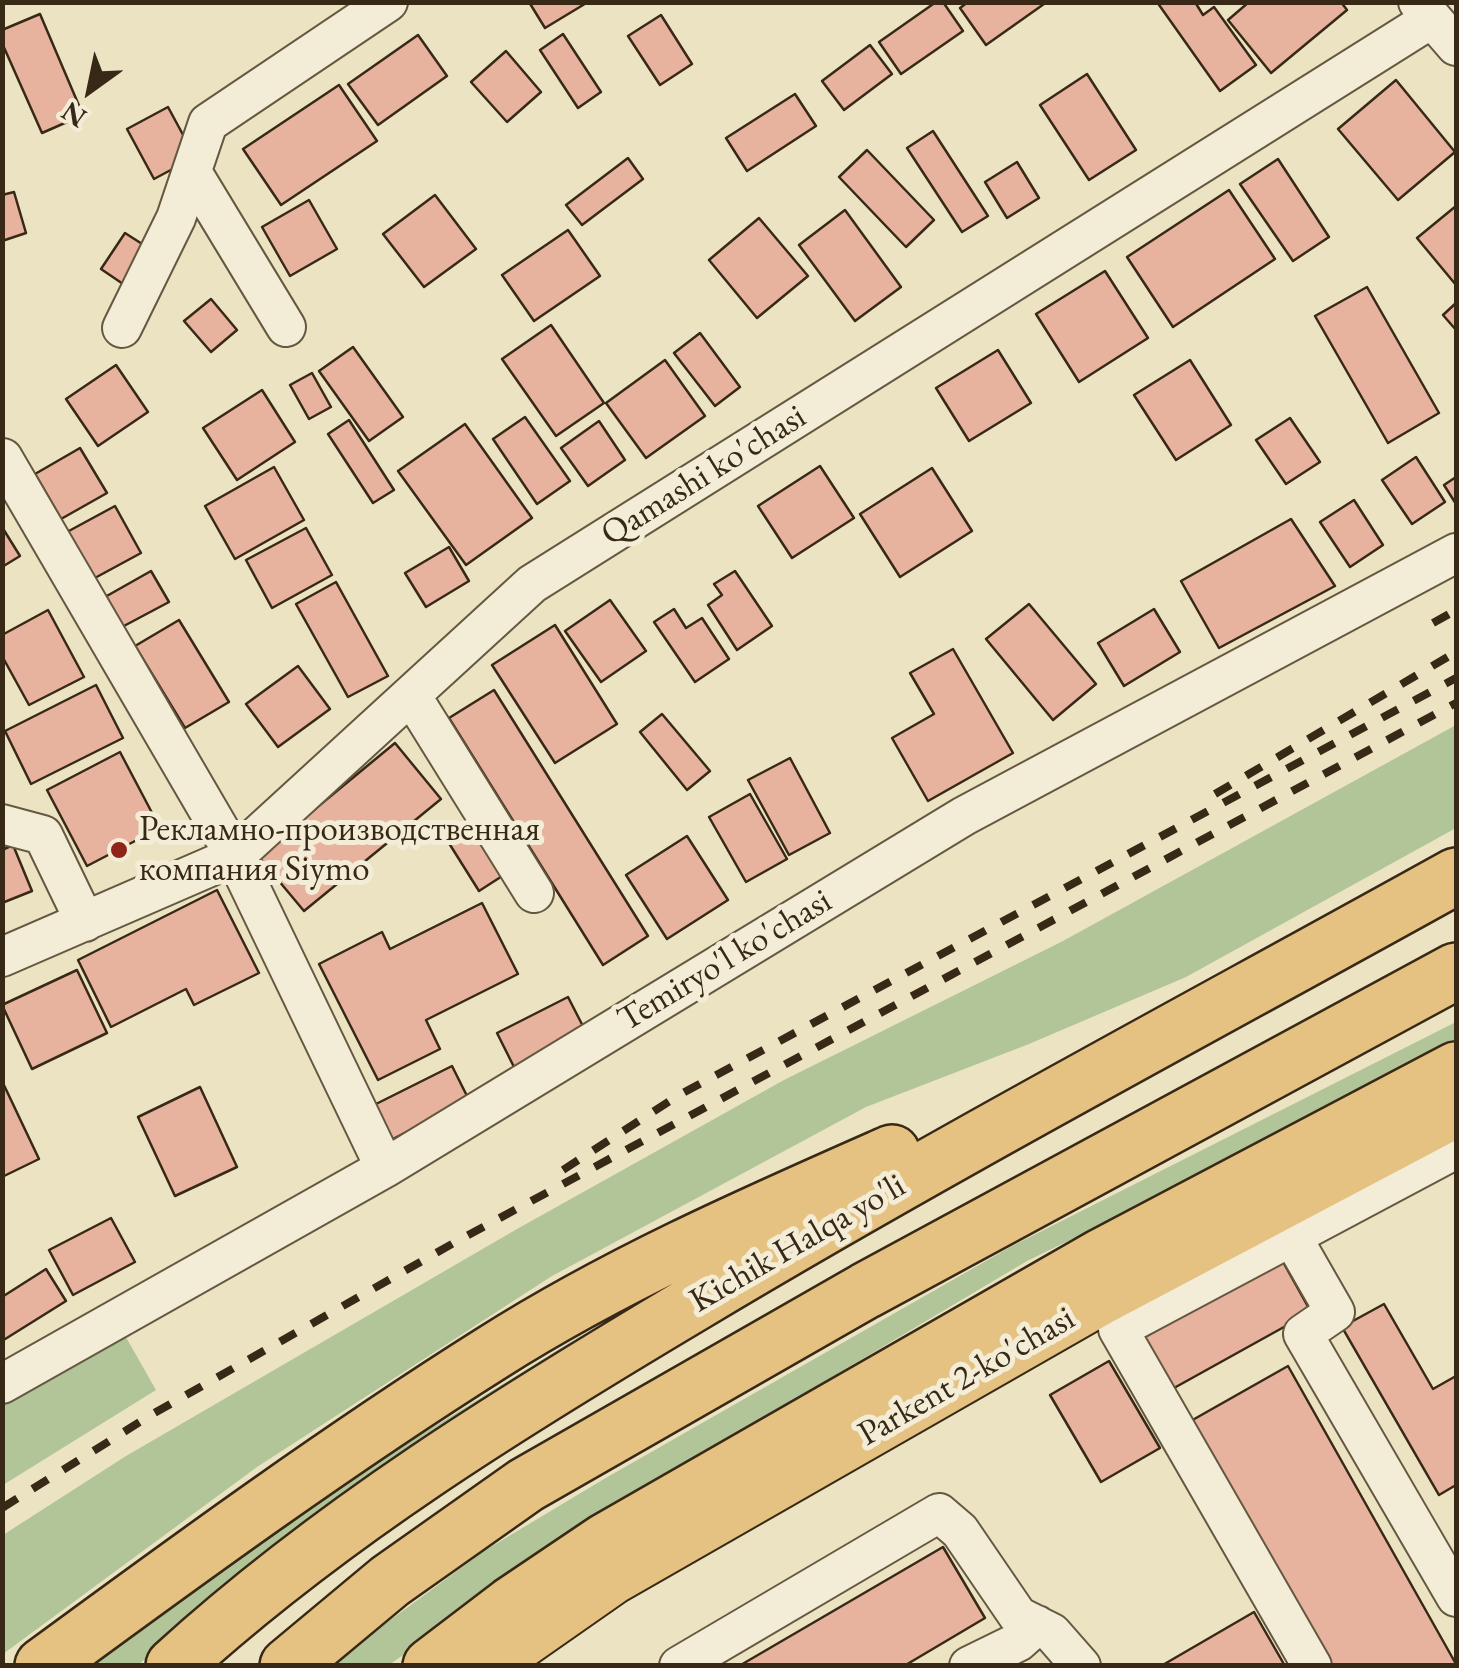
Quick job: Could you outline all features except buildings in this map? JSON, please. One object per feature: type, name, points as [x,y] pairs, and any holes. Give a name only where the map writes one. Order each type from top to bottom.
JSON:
[{"type":"highway","name":"Kichik Halqa yo'li","points":[[174,1666],[222,1622],[347,1524],[523,1405],[785,1249],[1456,876]]},
{"type":"highway","points":[[288,1666],[390,1581],[526,1485],[865,1291],[1456,971]]},
{"type":"highway","points":[[43,1666],[257,1510],[493,1352],[570,1308],[727,1226],[1202,1017]]},
{"type":"highway","points":[[431,1666],[511,1605],[606,1541],[1101,1258],[1266,1191],[1456,1070]]},
{"type":"main road","name":"Parkent 2-ko'chasi","points":[[490,1666],[613,1580],[1087,1308],[1266,1191],[1456,1113]]},
{"type":"street","points":[[122,328],[176,218],[208,123],[388,2]]},
{"type":"street","name":"Qamashi ko'chasi","points":[[2,958],[236,856],[532,584],[1435,22]]},
{"type":"street","points":[[192,172],[286,327]]},
{"type":"street","points":[[3,458],[236,856],[385,1168]]},
{"type":"street","name":"Temiryo'l ko'chasi","points":[[2,1384],[385,1168],[964,816],[1456,553]]},
{"type":"street","points":[[411,695],[534,894]]},
{"type":"street","points":[[2,824],[43,835],[84,922]]},
{"type":"street","points":[[1312,1666],[1118,1329],[1456,1148]]},
{"type":"street","points":[[1266,1191],[1334,1312],[1302,1334],[1443,1541],[1456,1597]]},
{"type":"street","points":[[679,1666],[939,1513],[960,1530],[1018,1616],[1052,1632],[1081,1666]]},
{"type":"street","points":[[969,1666],[1018,1642],[1037,1625]]},
{"type":"green space","points":[[1456,725],[1456,828],[1186,977],[866,1107],[552,1276],[257,1467],[3,1654],[3,1535],[126,1456],[517,1229],[784,1080],[1063,941]]},
{"type":"green space","points":[[1456,1022],[1456,1051],[1027,1261],[615,1506],[389,1665],[328,1666],[484,1551],[604,1479],[1014,1245]]},
{"type":"green space","points":[[123,1332],[156,1390],[3,1485],[3,1400]]},
{"type":"green space","points":[[585,1333],[308,1520],[138,1665],[81,1666],[303,1508]]},
{"type":"railway","points":[[1433,623],[1456,610]]},
{"type":"railway","points":[[1215,794],[1456,652]]},
{"type":"railway","points":[[563,1170],[679,1095],[1456,678]]},
{"type":"railway","points":[[2,1508],[151,1415],[459,1240],[1456,703]]},
{"type":"place","name":"Рекламно-производственная компания Siymo","points":[[119,850]]}]
